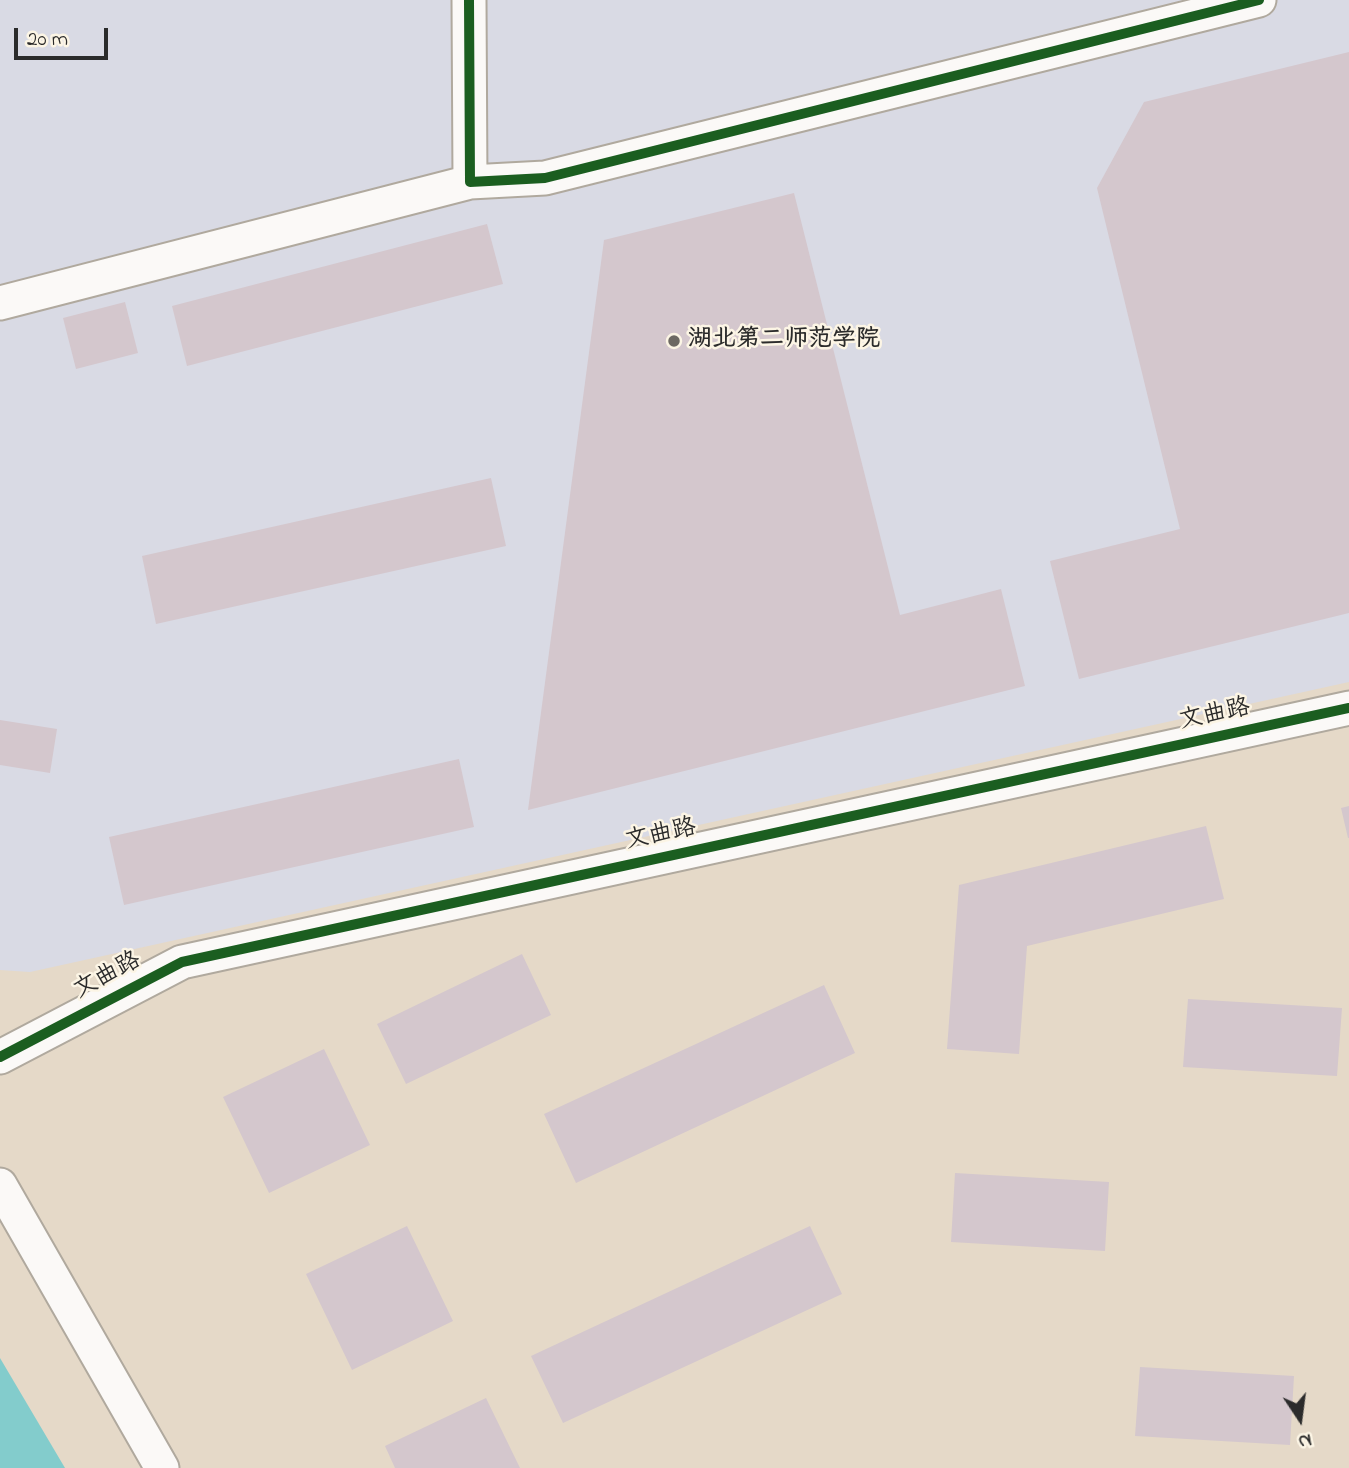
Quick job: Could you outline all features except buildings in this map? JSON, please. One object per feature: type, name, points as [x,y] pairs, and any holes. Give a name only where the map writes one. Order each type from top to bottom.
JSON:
[{"type":"street","points":[[469,0],[470,182]]},
{"type":"street","points":[[0,303],[470,182],[545,178],[1259,0]]},
{"type":"street","name":"文曲路","points":[[0,1057],[182,962],[1349,708]]},
{"type":"street","points":[[0,1185],[162,1468]]},
{"type":"shaded area","name":"湖北第二师范学院","points":[[0,0],[1349,0],[1349,682],[30,972],[0,970]]},
{"type":"water","points":[[0,1358],[65,1468],[0,1468]]},
{"type":"cycle path","points":[[469,0],[470,182],[545,178],[1259,0]]},
{"type":"cycle path","points":[[0,1057],[182,962],[1349,708]]},
{"type":"place","name":"湖北第二师范学院","points":[[674,341]]}]
